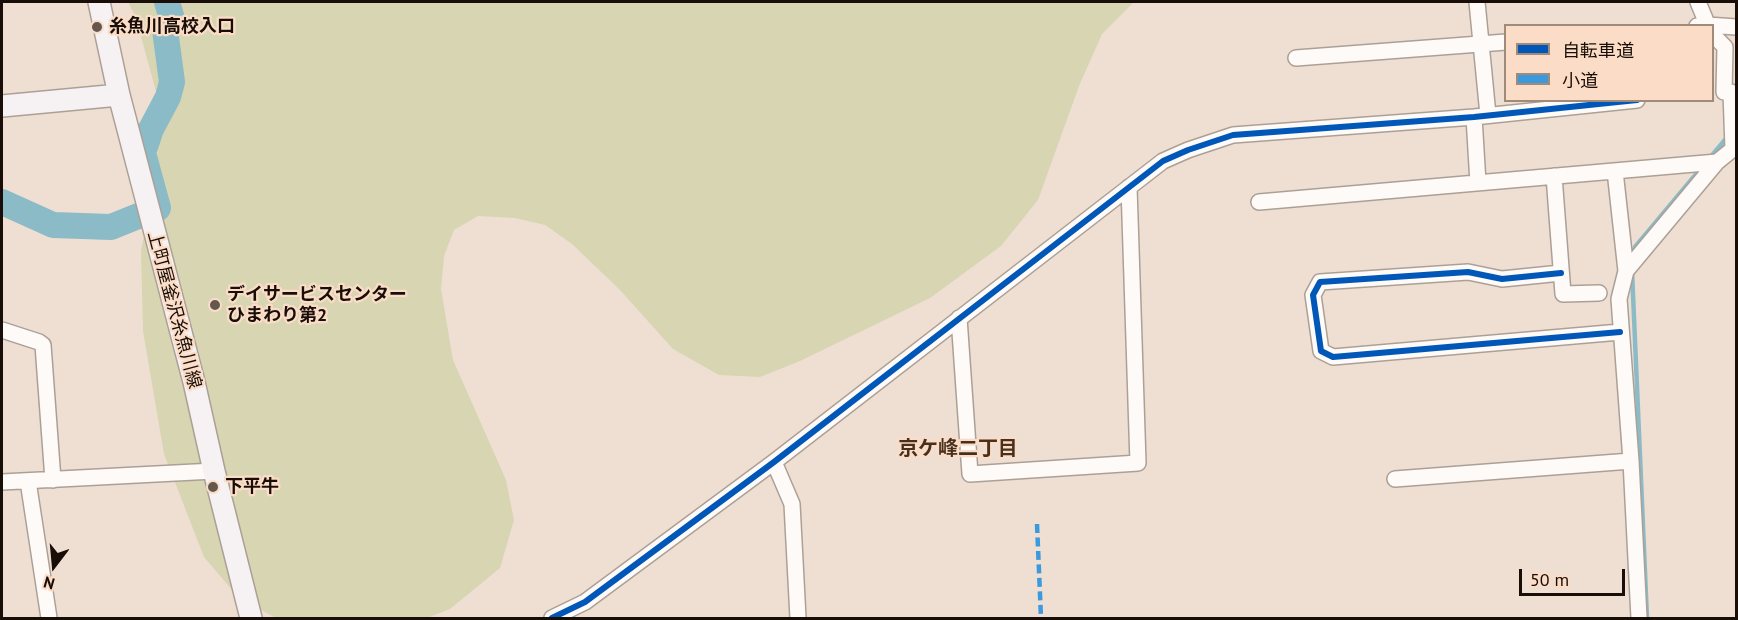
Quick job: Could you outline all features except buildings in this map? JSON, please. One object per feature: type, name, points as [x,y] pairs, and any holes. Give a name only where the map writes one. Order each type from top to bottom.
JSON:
[{"type":"main road","name":"上町屋釜沢糸魚川線","points":[[99,2],[118,94],[194,382],[251,618]]},
{"type":"main road","points":[[2,106],[118,94]]},
{"type":"street","points":[[1477,2],[1481,44],[1479,183]]},
{"type":"street","points":[[1698,2],[1705,24]]},
{"type":"street","points":[[1714,27],[1737,27]]},
{"type":"street","points":[[1626,271],[1717,162],[1735,149],[1726,92],[1725,47],[1714,35]]},
{"type":"street","points":[[1296,58],[1504,42]]},
{"type":"street","points":[[553,618],[585,602],[774,462],[1163,161],[1233,135],[1481,116],[1618,102]]},
{"type":"street","points":[[1259,202],[1717,162]]},
{"type":"street","points":[[1615,171],[1626,271],[1619,299],[1620,332],[1631,461],[1639,618]]},
{"type":"street","points":[[1554,176],[1563,294],[1599,293]]},
{"type":"street","points":[[959,318],[969,474],[1138,463],[1129,187]]},
{"type":"street","points":[[1562,273],[1502,279],[1468,272],[1320,282],[1313,295],[1321,351],[1333,357],[1620,332]]},
{"type":"street","points":[[2,330],[43,345],[52,480]]},
{"type":"street","points":[[1395,478],[1631,461]]},
{"type":"street","points":[[774,462],[792,504],[798,618]]},
{"type":"street","points":[[2,482],[214,471]]},
{"type":"street","points":[[28,481],[49,618]]},
{"type":"shaded area","points":[[128,2],[1134,2],[1102,34],[1079,86],[1038,200],[1001,246],[930,298],[800,361],[760,377],[719,375],[673,349],[620,290],[572,244],[545,225],[515,218],[478,216],[454,230],[444,256],[441,289],[453,360],[506,480],[514,520],[500,568],[450,609],[427,618],[276,618],[239,598],[204,557],[164,454],[143,331],[141,251],[155,178],[161,110],[136,18]]},
{"type":"waterway","points":[[2,202],[53,225],[111,227],[158,208],[143,153],[151,129],[168,97],[172,82],[165,30],[172,19],[167,2]]},
{"type":"waterway","points":[[1709,159],[1729,135]]},
{"type":"waterway","points":[[1631,257],[1635,247],[1702,167]]},
{"type":"waterway","points":[[1632,271],[1647,618]]},
{"type":"marked path","points":[[1037,524],[1041,618]]},
{"type":"cycle path","points":[[552,618],[585,602],[774,462],[1163,161],[1233,135],[1474,117],[1618,102]]},
{"type":"cycle path","points":[[1561,273],[1502,279],[1468,272],[1320,282],[1313,295],[1321,351],[1333,357],[1620,332]]},
{"type":"place","name":"糸魚川高校入口","points":[[97,27]]},
{"type":"place","name":"デイサービスセンター ひまわり第2","points":[[215,305]]},
{"type":"place","name":"下平牛","points":[[213,487]]},
{"type":"district","name":"京ケ峰二丁目","points":[[958,449]]}]
